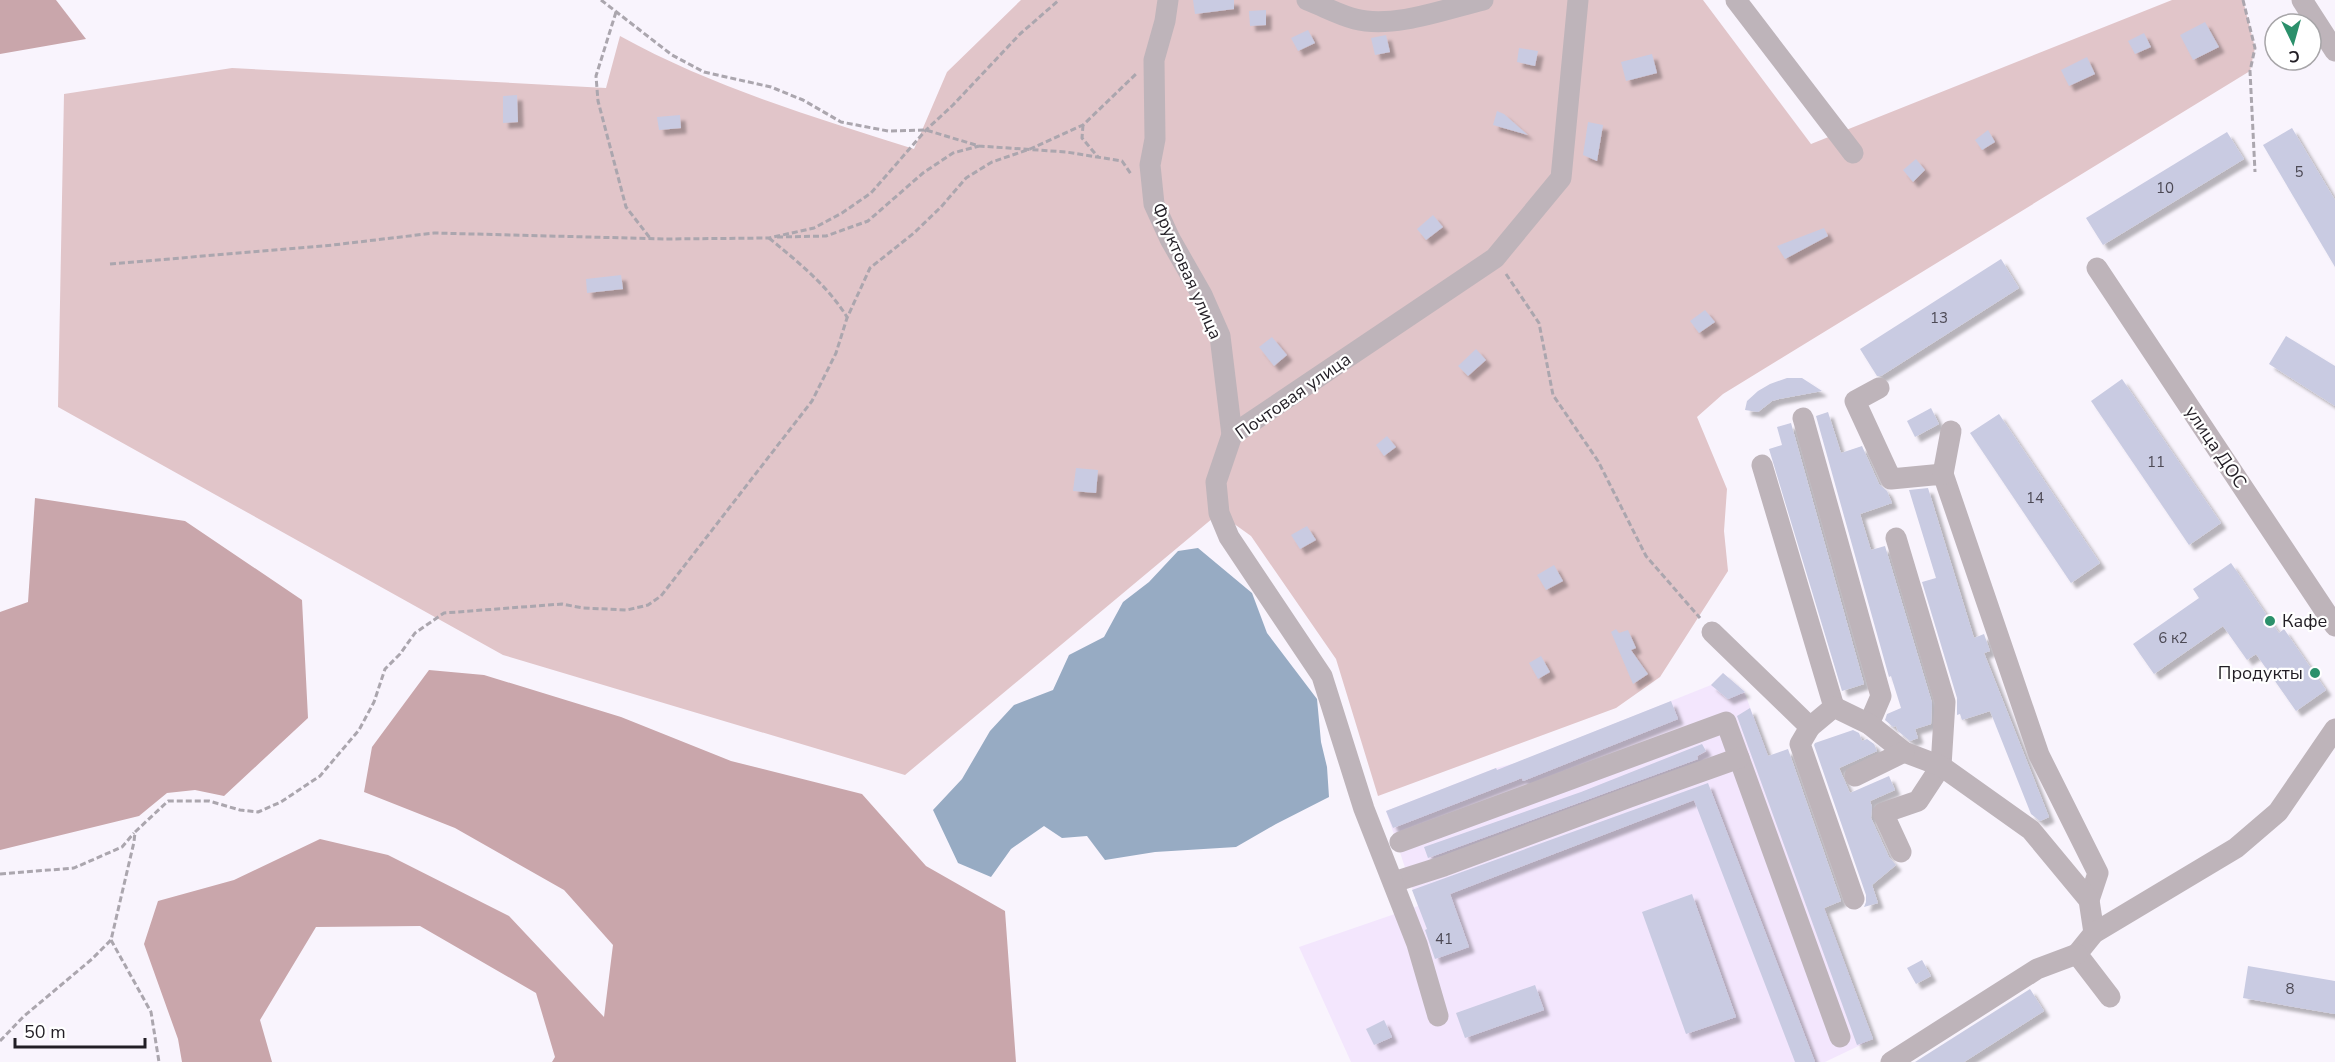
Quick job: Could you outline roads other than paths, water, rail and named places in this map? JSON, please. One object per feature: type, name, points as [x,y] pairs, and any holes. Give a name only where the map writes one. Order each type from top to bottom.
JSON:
[{"type":"street","name":"Фруктовая улица","points":[[1168,0],[1166,21],[1154,60],[1155,139],[1150,165],[1154,204],[1170,239],[1202,295],[1220,336],[1232,435]]},
{"type":"street","points":[[1307,0],[1356,20],[1384,21],[1411,18],[1483,0]]},
{"type":"street","name":"Почтовая улица","points":[[1438,1016],[1417,944],[1365,809],[1322,676],[1243,558],[1218,513],[1216,482],[1232,435],[1495,258],[1561,178],[1578,0]]},
{"type":"street","points":[[1736,0],[1853,153]]},
{"type":"street","points":[[2302,0],[2335,51]]},
{"type":"street","name":"улица ДОС","points":[[2097,268],[2335,626]]},
{"type":"street","points":[[1879,388],[1855,401],[1891,479],[1942,474]]},
{"type":"street","points":[[1803,418],[1881,696],[1869,724]]},
{"type":"street","points":[[1951,431],[1942,474],[2039,755],[2098,873],[2089,900],[2094,933]]},
{"type":"street","points":[[1762,465],[1834,707],[1869,724],[1904,752],[1941,766],[2031,830],[2089,900]]},
{"type":"street","points":[[1896,538],[1945,702],[1941,766],[1918,801],[1883,813],[1901,852]]},
{"type":"street","points":[[1712,632],[1810,726]]},
{"type":"street","points":[[1834,707],[1810,726],[1800,744],[1854,899]]},
{"type":"street","points":[[1400,842],[1726,722],[1840,1037]]},
{"type":"street","points":[[1891,1062],[2037,969],[2077,954],[2094,933],[2236,848],[2278,812],[2335,729]]},
{"type":"street","points":[[1855,776],[1904,752]]},
{"type":"street","points":[[1394,882],[1444,866],[1739,758]]},
{"type":"street","points":[[2077,954],[2109,997]]},
{"type":"water","points":[[1198,548],[1252,593],[1267,633],[1317,699],[1329,797],[1236,847],[1155,852],[1105,860],[1087,836],[1062,838],[1044,826],[1011,849],[991,877],[958,863],[933,810],[962,779],[990,731],[1014,705],[1053,690],[1069,655],[1104,637],[1123,602],[1149,582],[1178,551]]},
{"type":"place","name":"Кафе","points":[[2270,621]]},
{"type":"place","name":"Продукты","points":[[2315,673]]}]
